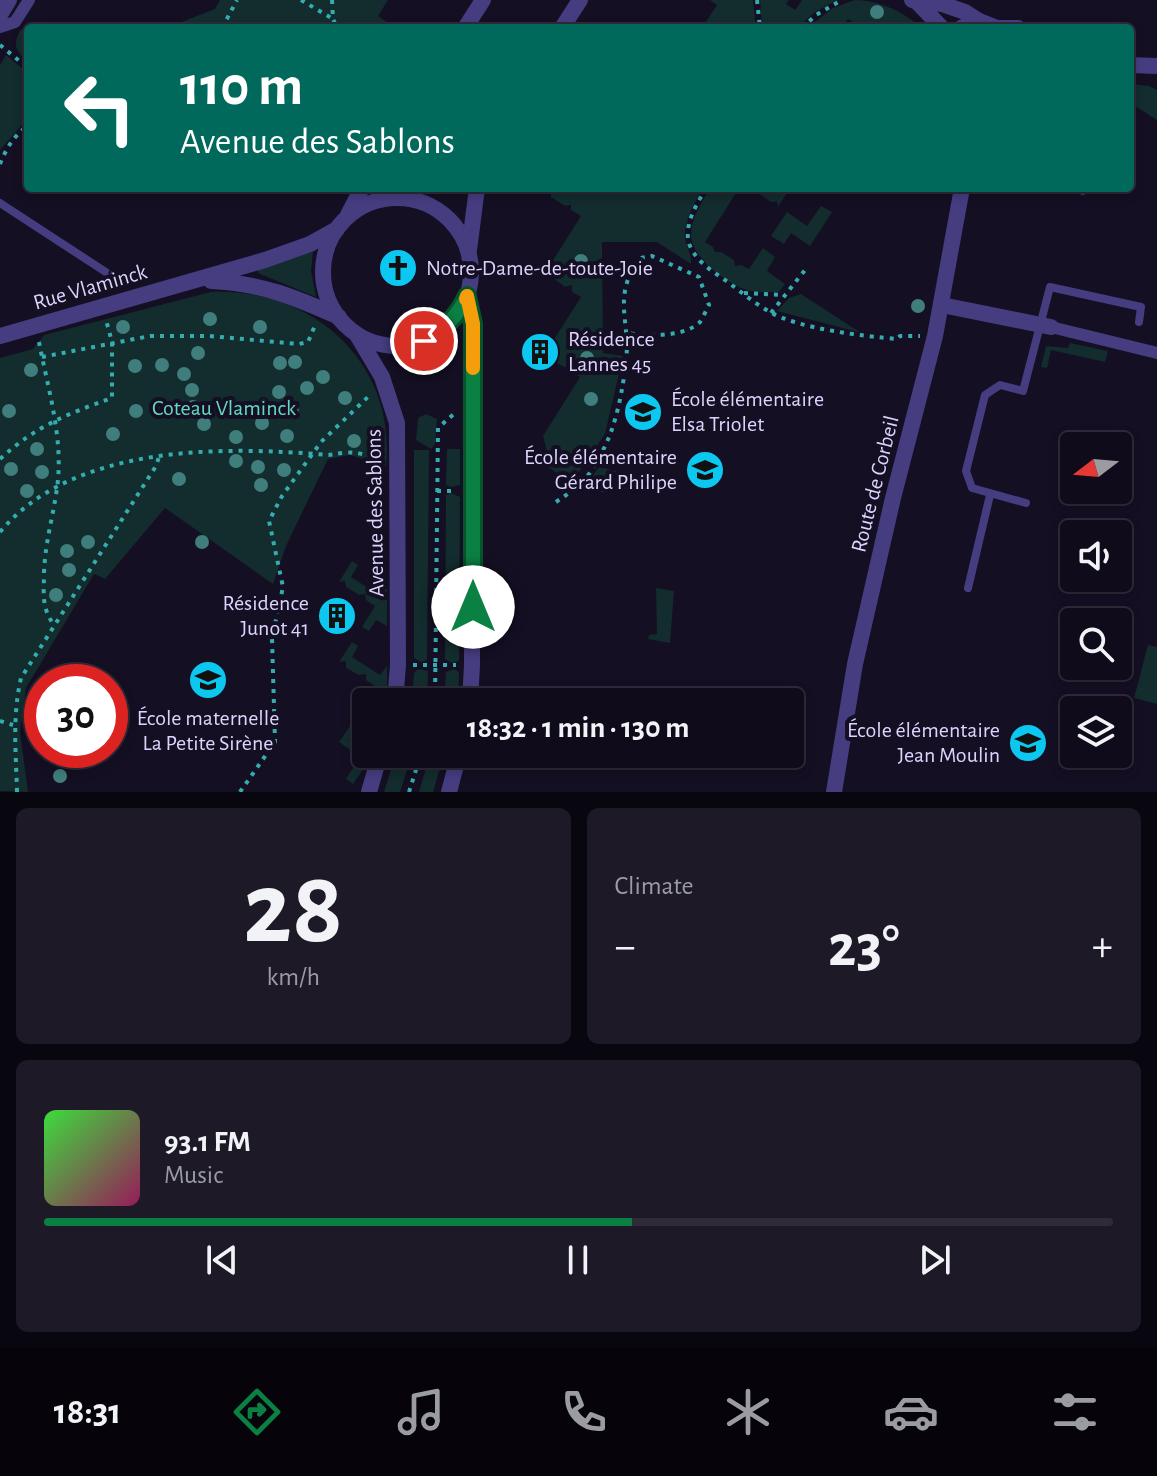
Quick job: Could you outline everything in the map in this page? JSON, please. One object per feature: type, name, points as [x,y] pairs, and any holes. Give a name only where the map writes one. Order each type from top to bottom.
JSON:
[{"type":"street","points":[[0,15],[9,0]]},
{"type":"street","points":[[0,27],[15,22],[29,0]]},
{"type":"street","points":[[468,24],[483,0]]},
{"type":"street","points":[[565,24],[580,0]]},
{"type":"street","points":[[915,1],[942,4],[987,24]]},
{"type":"street","points":[[915,1],[938,24]]},
{"type":"street","points":[[971,24],[979,21]]},
{"type":"street","points":[[1134,65],[1157,66]]},
{"type":"street","name":"Avenue des Sablons","points":[[360,192],[329,242],[324,264],[327,294],[339,317],[356,333],[375,343],[399,346],[424,341],[448,326],[460,312],[467,296]]},
{"type":"street","points":[[471,688],[473,324],[467,296],[476,192]]},
{"type":"street","name":"Route de Corbeil","points":[[834,792],[855,664],[942,305],[961,192]]},
{"type":"street","points":[[342,223],[363,206],[385,198],[408,198],[430,205],[449,218],[469,252]]},
{"type":"street","name":"Rue Vlaminck","points":[[0,336],[310,244],[342,223]]},
{"type":"street","name":"Rue Vlaminck","points":[[193,281],[235,282],[272,289],[339,317]]},
{"type":"street","points":[[942,305],[1157,353]]},
{"type":"street","name":"Avenue des Sablons","points":[[356,333],[385,385],[397,423],[396,688]]},
{"type":"street","points":[[369,792],[376,768]]},
{"type":"street","points":[[449,792],[455,768]]},
{"type":"lane","points":[[0,203],[121,282]]},
{"type":"lane","points":[[1026,503],[972,488],[966,471],[985,395],[1000,385],[1023,391],[1046,326],[1050,287],[1141,307],[1139,322]]},
{"type":"lane","points":[[968,588],[990,495]]},
{"type":"path","points":[[224,24],[237,0]]},
{"type":"path","points":[[301,0],[333,19]]},
{"type":"path","points":[[332,0],[335,24]]},
{"type":"path","points":[[757,0],[760,24]]},
{"type":"path","points":[[806,24],[842,0]]},
{"type":"path","points":[[0,45],[24,65]]},
{"type":"path","points":[[0,164],[5,151],[24,129]]},
{"type":"path","points":[[703,192],[689,227],[690,246],[703,265],[771,313],[848,334],[897,339],[900,336],[935,336]]},
{"type":"path","points":[[556,502],[582,484],[604,450],[627,359],[624,333],[622,310],[628,274],[640,258],[652,256],[699,277],[709,305],[700,322],[681,331],[655,335],[624,333]]},
{"type":"path","points":[[771,313],[805,270]]},
{"type":"path","points":[[743,293],[785,295]]},
{"type":"path","points":[[0,459],[55,419],[112,398],[112,342],[101,307]]},
{"type":"path","points":[[42,357],[150,336],[209,336],[299,344],[308,342],[321,309]]},
{"type":"path","points":[[35,326],[55,419],[58,486],[45,550],[44,612],[54,625]]},
{"type":"path","points":[[240,792],[275,742],[272,638],[283,587],[269,521],[282,496],[321,442],[367,397],[385,385]]},
{"type":"path","points":[[436,688],[438,428],[460,408],[473,408]]},
{"type":"path","points":[[0,532],[14,515],[58,486],[122,462],[209,450],[331,456],[354,453],[387,463],[398,463]]},
{"type":"path","points":[[17,792],[13,725],[21,678],[159,457]]},
{"type":"path","points":[[582,484],[608,491]]},
{"type":"path","points":[[398,665],[472,665]]},
{"type":"path","points":[[0,721],[13,725]]},
{"type":"path","points":[[409,792],[417,768]]},
{"type":"green space","points":[[220,0],[388,0],[378,16],[388,24],[176,24],[215,9]]},
{"type":"green space","points":[[710,0],[753,0],[756,24],[705,24],[717,5]]},
{"type":"green space","points":[[760,0],[789,0],[786,4],[795,10],[802,0],[837,0],[802,24],[762,24]]},
{"type":"green space","points":[[855,0],[873,2],[891,8],[917,24],[857,24],[848,19],[845,24],[812,24],[833,8]]},
{"type":"green space","points":[[21,29],[24,31],[24,58],[16,47]]},
{"type":"green space","points":[[6,55],[24,70],[24,123],[0,150],[0,65]]},
{"type":"green space","points":[[1134,84],[1157,90],[1157,120],[1134,106]]},
{"type":"green space","points":[[551,192],[700,193],[685,232],[691,264],[657,242],[602,242],[603,353],[623,356],[605,434],[571,483],[545,465],[549,459],[543,436],[580,377],[572,372],[571,366],[564,367],[552,360],[551,353],[544,355],[581,297],[572,292],[572,285],[565,287],[552,277],[551,272],[545,273],[581,216],[571,210],[571,205],[565,206],[551,197]]},
{"type":"green space","points":[[708,192],[736,192],[705,242],[715,252],[734,260],[735,266],[749,269],[763,248],[775,257],[767,271],[785,284],[779,292],[755,292],[739,287],[720,276],[703,260],[691,235],[698,210]]},
{"type":"green space","points":[[787,192],[778,207],[777,201],[771,202],[758,193]]},
{"type":"green space","points":[[821,206],[832,212],[810,246],[791,233],[784,244],[771,236],[787,212],[807,226]]},
{"type":"green space","points":[[313,251],[311,271],[316,297],[258,273],[258,269]]},
{"type":"green space","name":"Coteau Vlaminck","points":[[211,292],[248,294],[282,302],[313,317],[340,338],[362,364],[377,394],[386,428],[386,466],[350,455],[328,459],[286,546],[273,584],[165,508],[105,579],[94,574],[40,664],[24,664],[20,732],[28,792],[0,791],[0,358],[33,349],[44,335]]},
{"type":"green space","points":[[801,294],[860,333],[777,311],[789,298]]},
{"type":"green space","points":[[1070,343],[1108,351],[1105,362],[1051,350],[1047,368],[1041,367],[1046,346],[1068,348]]},
{"type":"green space","points":[[426,414],[437,419],[435,444],[431,449],[416,440],[418,418]]},
{"type":"green space","points":[[447,449],[460,449],[460,485],[446,485]]},
{"type":"green space","points":[[414,450],[429,450],[427,660],[421,662],[414,658]]},
{"type":"green space","points":[[599,467],[634,475],[631,490],[589,481]]},
{"type":"green space","points":[[451,493],[460,497],[459,661],[452,663],[445,659],[446,495]]},
{"type":"green space","points":[[352,561],[358,565],[351,577],[379,595],[387,583],[387,626],[376,620],[369,631],[362,627],[375,606],[366,600],[365,594],[359,595],[346,587],[345,581],[339,582]]},
{"type":"green space","points":[[656,588],[674,591],[670,643],[648,639],[649,635],[657,634]]},
{"type":"green space","points":[[352,642],[358,646],[352,657],[380,675],[387,666],[387,688],[374,688],[366,680],[366,674],[359,675],[346,668],[346,661],[339,662]]},
{"type":"green space","points":[[1148,645],[1157,647],[1157,704],[1134,698]]},
{"type":"green space","points":[[418,669],[428,671],[427,688],[413,688],[414,673]]},
{"type":"green space","points":[[454,669],[459,672],[458,688],[445,688],[446,672]]},
{"type":"green space","points":[[352,723],[349,740],[352,751],[339,742]]},
{"type":"green space","points":[[353,768],[364,768],[353,784],[346,779]]},
{"type":"green space","points":[[392,768],[408,768],[400,792],[384,792]]},
{"type":"green space","points":[[426,768],[440,768],[433,792],[419,792]]},
{"type":"slow traffic","points":[[466,299],[467,296],[473,324],[473,368]]},
{"type":"place","name":"Notre-Dame-de-toute-Joie","points":[[398,268]]},
{"type":"place","name":"Résidence Lannes 45","points":[[540,352]]},
{"type":"place","name":"École élémentaire Elsa Triolet","points":[[643,412]]},
{"type":"place","name":"École élémentaire Gérard Philipe","points":[[705,470]]},
{"type":"place","name":"Résidence Junot 41","points":[[337,616]]},
{"type":"place","name":"École maternelle La Petite Sirène","points":[[208,680]]},
{"type":"place","name":"École élémentaire Jean Moulin","points":[[1028,743]]},
{"type":"route","points":[[424,341],[448,326],[460,312],[467,296],[473,324],[473,607]]}]
